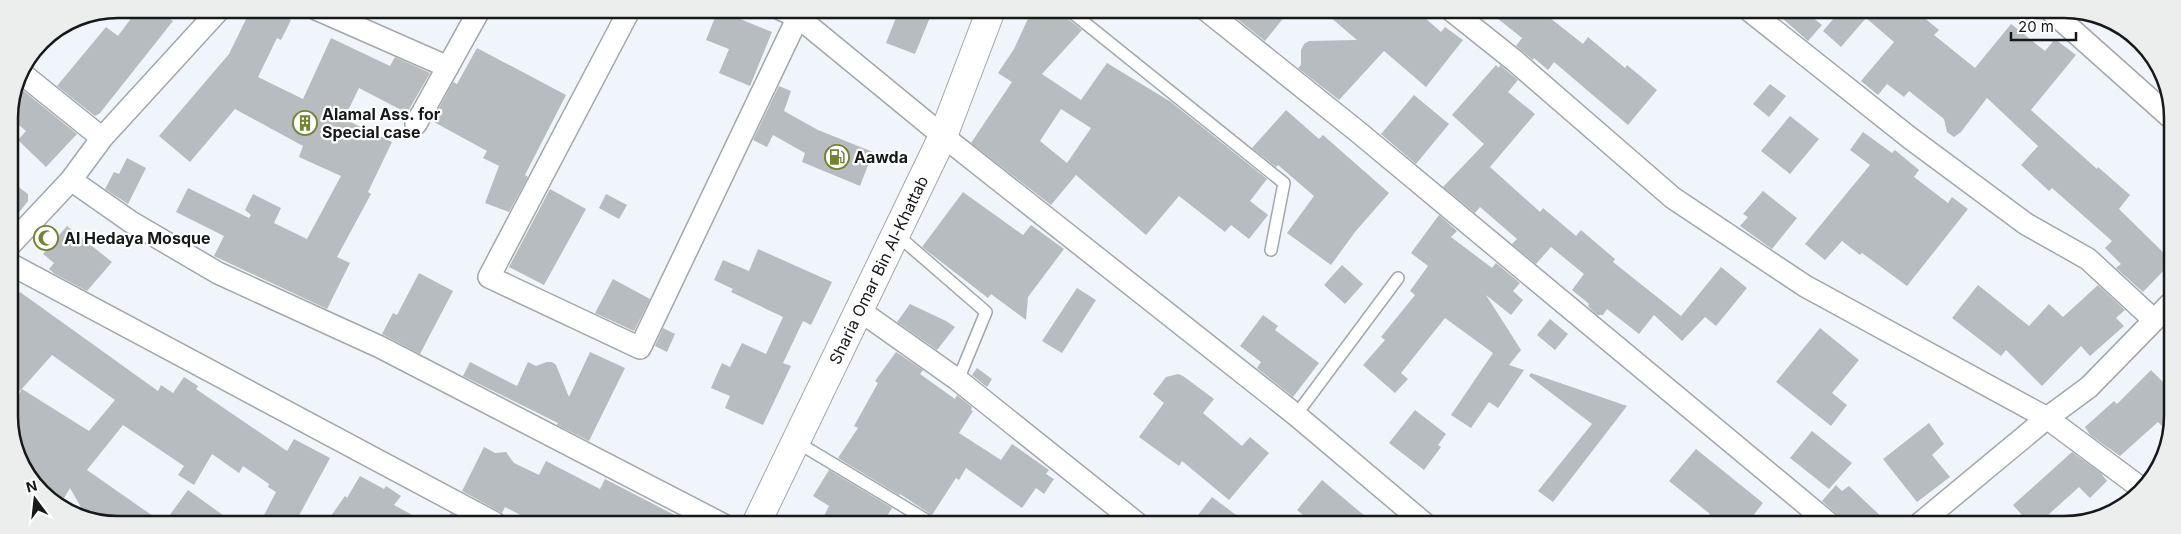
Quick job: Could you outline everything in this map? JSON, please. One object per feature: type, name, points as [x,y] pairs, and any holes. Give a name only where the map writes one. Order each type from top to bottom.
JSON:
[{"type":"main road","name":"Sharia Omar Bin Al-Khattab","points":[[760,516],[943,136],[988,18]]},
{"type":"street","points":[[18,234],[72,180],[102,138],[212,18]]},
{"type":"street","points":[[336,18],[448,67]]},
{"type":"street","points":[[416,124],[475,18]]},
{"type":"street","points":[[625,18],[489,277],[640,348],[787,18]]},
{"type":"street","points":[[795,18],[1296,415],[1416,516]]},
{"type":"street","points":[[1216,18],[1357,130],[1819,516]]},
{"type":"street","points":[[1461,18],[1515,61],[1673,198],[1804,286],[2047,418],[2137,485]]},
{"type":"street","points":[[1760,18],[1910,138],[2026,224],[2088,259],[2154,320]]},
{"type":"street","points":[[2060,18],[2163,112]]},
{"type":"street","points":[[26,77],[102,138]]},
{"type":"street","points":[[72,180],[131,222],[218,273],[380,347],[707,516]]},
{"type":"street","points":[[18,268],[480,516]]},
{"type":"street","points":[[859,310],[958,380],[1128,516]]},
{"type":"street","points":[[1929,516],[2047,418],[2089,387],[2164,310]]},
{"type":"lane","points":[[1079,18],[1284,183],[1271,250]]},
{"type":"lane","points":[[896,234],[986,312],[958,380]]},
{"type":"lane","points":[[1296,415],[1398,278]]},
{"type":"lane","points":[[796,440],[920,516]]},
{"type":"building","points":[[131,18],[169,18],[173,21],[100,113],[95,116],[57,86],[106,27],[118,36]]},
{"type":"building","points":[[247,18],[287,18],[291,20],[281,40],[277,38],[258,77],[303,99],[331,38],[390,66],[395,57],[430,73],[407,113],[359,88],[344,119],[392,142],[368,192],[371,194],[337,257],[350,263],[327,309],[214,256],[224,236],[176,212],[188,188],[249,218],[251,215],[245,210],[253,194],[281,208],[274,223],[307,239],[341,176],[299,157],[303,146],[235,109],[190,162],[159,136],[229,54]]},
{"type":"building","points":[[715,18],[738,18],[772,32],[750,86],[719,73],[729,49],[706,40]]},
{"type":"building","points":[[896,18],[930,18],[915,54],[886,43]]},
{"type":"building","points":[[1028,18],[1067,18],[1082,30],[1042,74],[1081,100],[1107,63],[1171,102],[1267,179],[1250,201],[1268,215],[1249,239],[1231,225],[1225,232],[1179,196],[1146,235],[1076,175],[1051,205],[971,143],[1012,82],[998,73],[1014,49]],"holes":[[[1061,109],[1091,128],[1067,163],[1040,141]]]},
{"type":"building","points":[[1236,18],[1284,18],[1265,41]]},
{"type":"building","points":[[1331,18],[1425,18],[1441,32],[1445,27],[1463,40],[1426,87],[1384,51],[1339,100],[1298,68],[1301,65],[1301,50],[1304,44],[1309,41],[1357,40]]},
{"type":"building","points":[[1497,18],[1550,18],[1583,44],[1588,37],[1625,68],[1627,65],[1657,90],[1628,125],[1554,62],[1548,70],[1534,58],[1533,60],[1516,46],[1522,38]]},
{"type":"building","points":[[1782,18],[1814,18],[1822,25],[1808,41]]},
{"type":"building","points":[[1834,18],[1866,18],[1841,47],[1823,31]]},
{"type":"building","points":[[1866,18],[1924,18],[1939,30],[1934,35],[1975,68],[2011,24],[2045,51],[2055,39],[2076,55],[2031,110],[2097,169],[2098,167],[2130,195],[2119,209],[2164,253],[2164,270],[2143,292],[2116,268],[2121,264],[2105,248],[2112,241],[2052,188],[2049,191],[2021,165],[2038,146],[1987,98],[1961,132],[1954,137],[1947,132],[1944,119],[1909,91],[1904,97],[1887,84],[1878,95],[1861,81],[1894,42]]},
{"type":"building","points":[[477,48],[566,95],[525,175],[528,177],[509,212],[485,203],[499,166],[483,158],[487,151],[432,121],[453,82],[457,84]]},
{"type":"building","points":[[1496,65],[1499,68],[1500,65],[1518,80],[1508,92],[1535,114],[1490,167],[1540,212],[1543,208],[1576,236],[1581,230],[1615,259],[1613,262],[1681,316],[1721,267],[1747,288],[1716,326],[1705,317],[1682,341],[1654,315],[1639,334],[1607,309],[1603,315],[1597,315],[1588,306],[1589,304],[1572,290],[1584,274],[1551,247],[1536,264],[1512,244],[1517,239],[1480,207],[1475,213],[1443,187],[1484,144],[1452,115]]},
{"type":"building","points":[[1770,84],[1786,96],[1769,117],[1753,104]]},
{"type":"building","points":[[779,86],[791,91],[784,111],[818,130],[873,152],[860,186],[802,162],[805,153],[773,135],[767,147],[753,140]]},
{"type":"building","points":[[22,89],[77,134],[46,167],[18,140],[26,131],[18,124],[18,104]]},
{"type":"building","points":[[1414,95],[1449,124],[1416,164],[1381,134]]},
{"type":"building","points":[[1286,110],[1319,139],[1323,135],[1389,193],[1355,232],[1331,265],[1287,233],[1314,196],[1278,165],[1276,167],[1252,148]]},
{"type":"building","points":[[1790,116],[1819,139],[1790,174],[1761,151]]},
{"type":"building","points":[[1863,132],[1892,153],[1895,150],[1919,170],[1914,177],[1948,203],[1952,197],[1968,209],[1907,286],[1862,253],[1860,255],[1842,241],[1825,260],[1805,244],[1870,165],[1850,150]]},
{"type":"building","points":[[127,158],[146,168],[128,204],[105,189],[114,172],[119,174]]},
{"type":"building","points":[[18,187],[28,194],[28,201],[18,214]]},
{"type":"building","points":[[550,189],[586,209],[544,285],[509,267]]},
{"type":"building","points":[[1763,191],[1797,218],[1772,249],[1740,226],[1748,217],[1743,214]]},
{"type":"building","points":[[963,192],[1023,235],[1031,225],[1064,249],[1028,297],[1026,320],[991,294],[988,298],[922,247]]},
{"type":"building","points":[[606,194],[627,205],[619,219],[599,208]]},
{"type":"building","points":[[1439,215],[1457,231],[1451,237],[1492,268],[1496,263],[1520,283],[1513,291],[1523,300],[1511,315],[1486,295],[1521,350],[1509,365],[1524,370],[1498,408],[1489,402],[1471,428],[1451,415],[1493,353],[1445,318],[1401,373],[1408,379],[1395,393],[1363,365],[1385,340],[1381,337],[1415,295],[1410,291],[1428,266],[1411,253]]},
{"type":"building","points":[[67,226],[112,262],[87,291],[49,269],[54,263],[43,254]]},
{"type":"building","points":[[758,249],[832,282],[811,325],[803,321],[783,363],[791,366],[763,425],[725,408],[730,396],[711,388],[722,363],[730,367],[742,343],[766,354],[783,317],[731,292],[733,289],[714,280],[723,260],[749,271]]},
{"type":"building","points":[[1342,265],[1363,284],[1345,304],[1324,285]]},
{"type":"building","points":[[419,273],[453,291],[420,354],[382,334],[393,313],[397,315]]},
{"type":"building","points":[[613,279],[650,299],[634,331],[595,313]]},
{"type":"building","points":[[1978,285],[2029,326],[2049,304],[2063,317],[2098,285],[2125,310],[2116,318],[2124,326],[2090,356],[2081,346],[2042,386],[2006,350],[2001,356],[1952,318]]},
{"type":"building","points":[[1077,288],[1096,300],[1062,353],[1042,341]]},
{"type":"building","points":[[20,292],[158,391],[161,385],[173,393],[184,377],[198,386],[196,389],[287,451],[294,439],[330,458],[299,516],[264,516],[276,492],[268,487],[269,484],[243,466],[239,473],[212,454],[194,485],[178,475],[184,466],[123,425],[87,470],[153,516],[98,515],[82,509],[70,488],[63,500],[60,498],[60,474],[36,474],[31,467],[19,436],[18,396],[22,389],[89,431],[115,400],[52,355],[20,391],[18,389],[18,295]]},
{"type":"building","points":[[910,304],[955,327],[937,350],[897,322]]},
{"type":"building","points":[[1263,315],[1278,326],[1275,330],[1319,363],[1293,397],[1257,368],[1261,362],[1240,346]]},
{"type":"building","points":[[1550,319],[1568,334],[1555,350],[1537,335]]},
{"type":"building","points":[[663,328],[675,334],[667,352],[655,346]]},
{"type":"building","points":[[1820,328],[1859,360],[1832,393],[1847,405],[1831,426],[1776,382]]},
{"type":"building","points":[[590,352],[625,368],[589,441],[557,425],[558,423],[463,376],[470,362],[517,386],[528,362],[536,366],[552,362],[556,365],[569,397]]},
{"type":"building","points":[[896,352],[923,370],[920,374],[955,399],[957,395],[972,407],[971,410],[973,411],[959,433],[1001,460],[1012,444],[1049,470],[1046,474],[1054,479],[1044,494],[1036,488],[1022,508],[966,468],[959,480],[956,478],[932,515],[838,458],[858,428],[854,426],[878,383],[875,381]]},
{"type":"building","points":[[977,368],[992,379],[987,387],[972,375]]},
{"type":"building","points":[[2151,370],[2164,383],[2163,427],[2158,422],[2120,456],[2090,435],[2085,427],[2114,401],[2117,404]]},
{"type":"building","points":[[1531,373],[1627,406],[1553,502],[1538,491],[1592,424],[1529,376]]},
{"type":"building","points":[[1178,374],[1214,399],[1203,413],[1242,446],[1250,437],[1269,453],[1229,500],[1182,461],[1179,466],[1139,437],[1164,403],[1153,394],[1166,377]]},
{"type":"building","points":[[1415,410],[1446,434],[1438,445],[1441,447],[1424,470],[1389,443]]},
{"type":"building","points":[[1929,423],[1944,444],[1932,455],[1950,477],[1917,502],[1883,459]]},
{"type":"building","points":[[1812,431],[1852,463],[1829,489],[1790,458]]},
{"type":"building","points":[[484,447],[495,453],[506,452],[514,463],[539,475],[546,461],[600,489],[605,479],[677,516],[522,516],[505,507],[502,513],[462,491]]},
{"type":"building","points":[[1696,449],[1763,503],[1753,516],[1709,516],[1710,514],[1669,481]]},
{"type":"building","points":[[2072,452],[2101,473],[2107,481],[2090,498],[2079,487],[2047,516],[2023,516],[2013,505]]},
{"type":"building","points":[[829,470],[892,508],[887,516],[824,516],[829,506],[813,496]]},
{"type":"building","points":[[360,476],[384,489],[386,486],[401,496],[394,505],[414,516],[331,516],[345,496],[347,498]]},
{"type":"building","points":[[1322,480],[1365,516],[1304,516],[1297,510]]},
{"type":"building","points":[[1836,485],[1842,491],[1849,486],[1881,516],[1839,516],[1822,501]]},
{"type":"building","points":[[188,490],[224,516],[169,516]]},
{"type":"building","points":[[1212,497],[1237,516],[1197,516]]},
{"type":"place","name":"Alamal Ass. for Special case","points":[[305,123]]},
{"type":"place","name":"Aawda","points":[[837,157]]},
{"type":"place","name":"Al Hedaya Mosque","points":[[46,238]]}]
